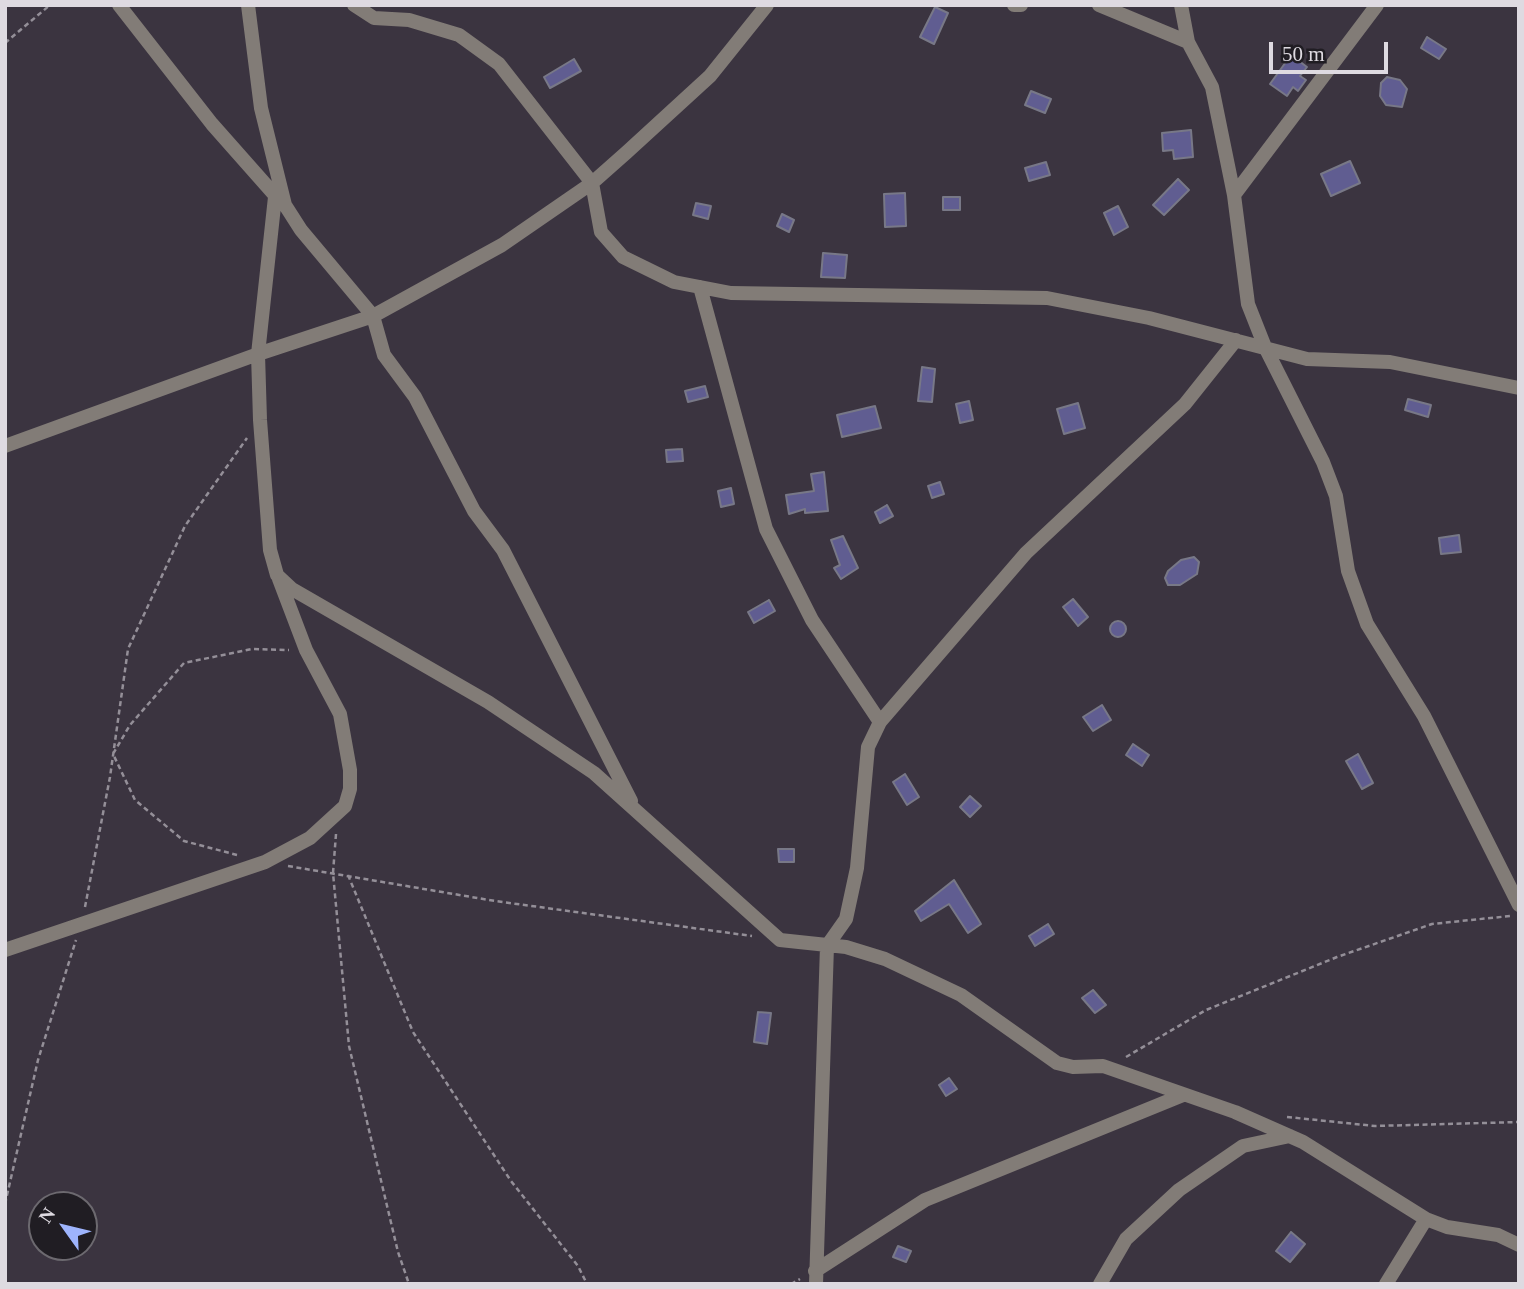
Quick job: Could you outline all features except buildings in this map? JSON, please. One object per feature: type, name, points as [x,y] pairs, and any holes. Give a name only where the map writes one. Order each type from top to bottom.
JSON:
[{"type":"street","points":[[120,5],[212,124],[280,201],[373,316],[384,355],[415,397],[474,511],[503,550],[637,811]]},
{"type":"street","points":[[5,950],[265,862],[310,838],[345,806],[350,789],[344,730],[333,697],[306,650],[268,541],[258,354],[280,201],[261,108],[248,5]]},
{"type":"street","points":[[354,5],[374,18],[409,20],[434,26],[478,46],[519,85],[592,183],[601,232],[623,257],[674,282],[731,293],[1047,298],[1236,340],[1307,359],[1390,362],[1519,388]]},
{"type":"street","points":[[8,447],[258,354],[373,316],[502,245],[592,183],[710,76],[767,5]]},
{"type":"street","points":[[1014,5],[1021,5]]},
{"type":"street","points":[[1099,5],[1188,42]]},
{"type":"street","points":[[1181,5],[1188,42],[1212,87],[1234,195],[1248,303],[1265,347],[1323,462],[1336,496],[1348,571],[1367,624],[1424,716],[1519,905]]},
{"type":"street","points":[[1234,195],[1377,5]]},
{"type":"street","points":[[700,287],[766,529],[812,620],[880,722]]},
{"type":"street","points":[[816,1277],[827,946],[846,919],[857,868],[868,747],[880,722],[1026,553],[1185,404],[1236,340]]},
{"type":"street","points":[[278,575],[305,599],[527,728],[594,773],[780,940],[869,952],[961,995],[1057,1063],[1108,1068],[1235,1112],[1290,1136],[1343,1165],[1426,1219],[1447,1227],[1498,1236],[1519,1245]]},
{"type":"street","points":[[816,1277],[925,1200],[1183,1095]]},
{"type":"street","points":[[1100,1284],[1126,1239],[1179,1191],[1243,1146],[1290,1136]]},
{"type":"street","points":[[1387,1284],[1426,1219]]},
{"type":"path","points":[[5,43],[50,5]]},
{"type":"path","points":[[5,1204],[38,1060],[82,922],[113,754],[128,649],[185,526],[260,420]]},
{"type":"path","points":[[113,754],[130,725],[184,663],[252,649],[306,650]]},
{"type":"path","points":[[113,754],[135,800],[184,841],[238,855]]},
{"type":"path","points":[[345,806],[335,839],[334,873],[349,1046],[398,1252],[409,1284]]},
{"type":"path","points":[[265,862],[495,901],[752,936]]},
{"type":"path","points":[[348,875],[413,1032],[511,1181],[578,1266],[587,1284]]},
{"type":"path","points":[[1108,1068],[1206,1010],[1336,957],[1432,924],[1519,915]]},
{"type":"path","points":[[1286,1117],[1375,1126],[1519,1122]]}]
